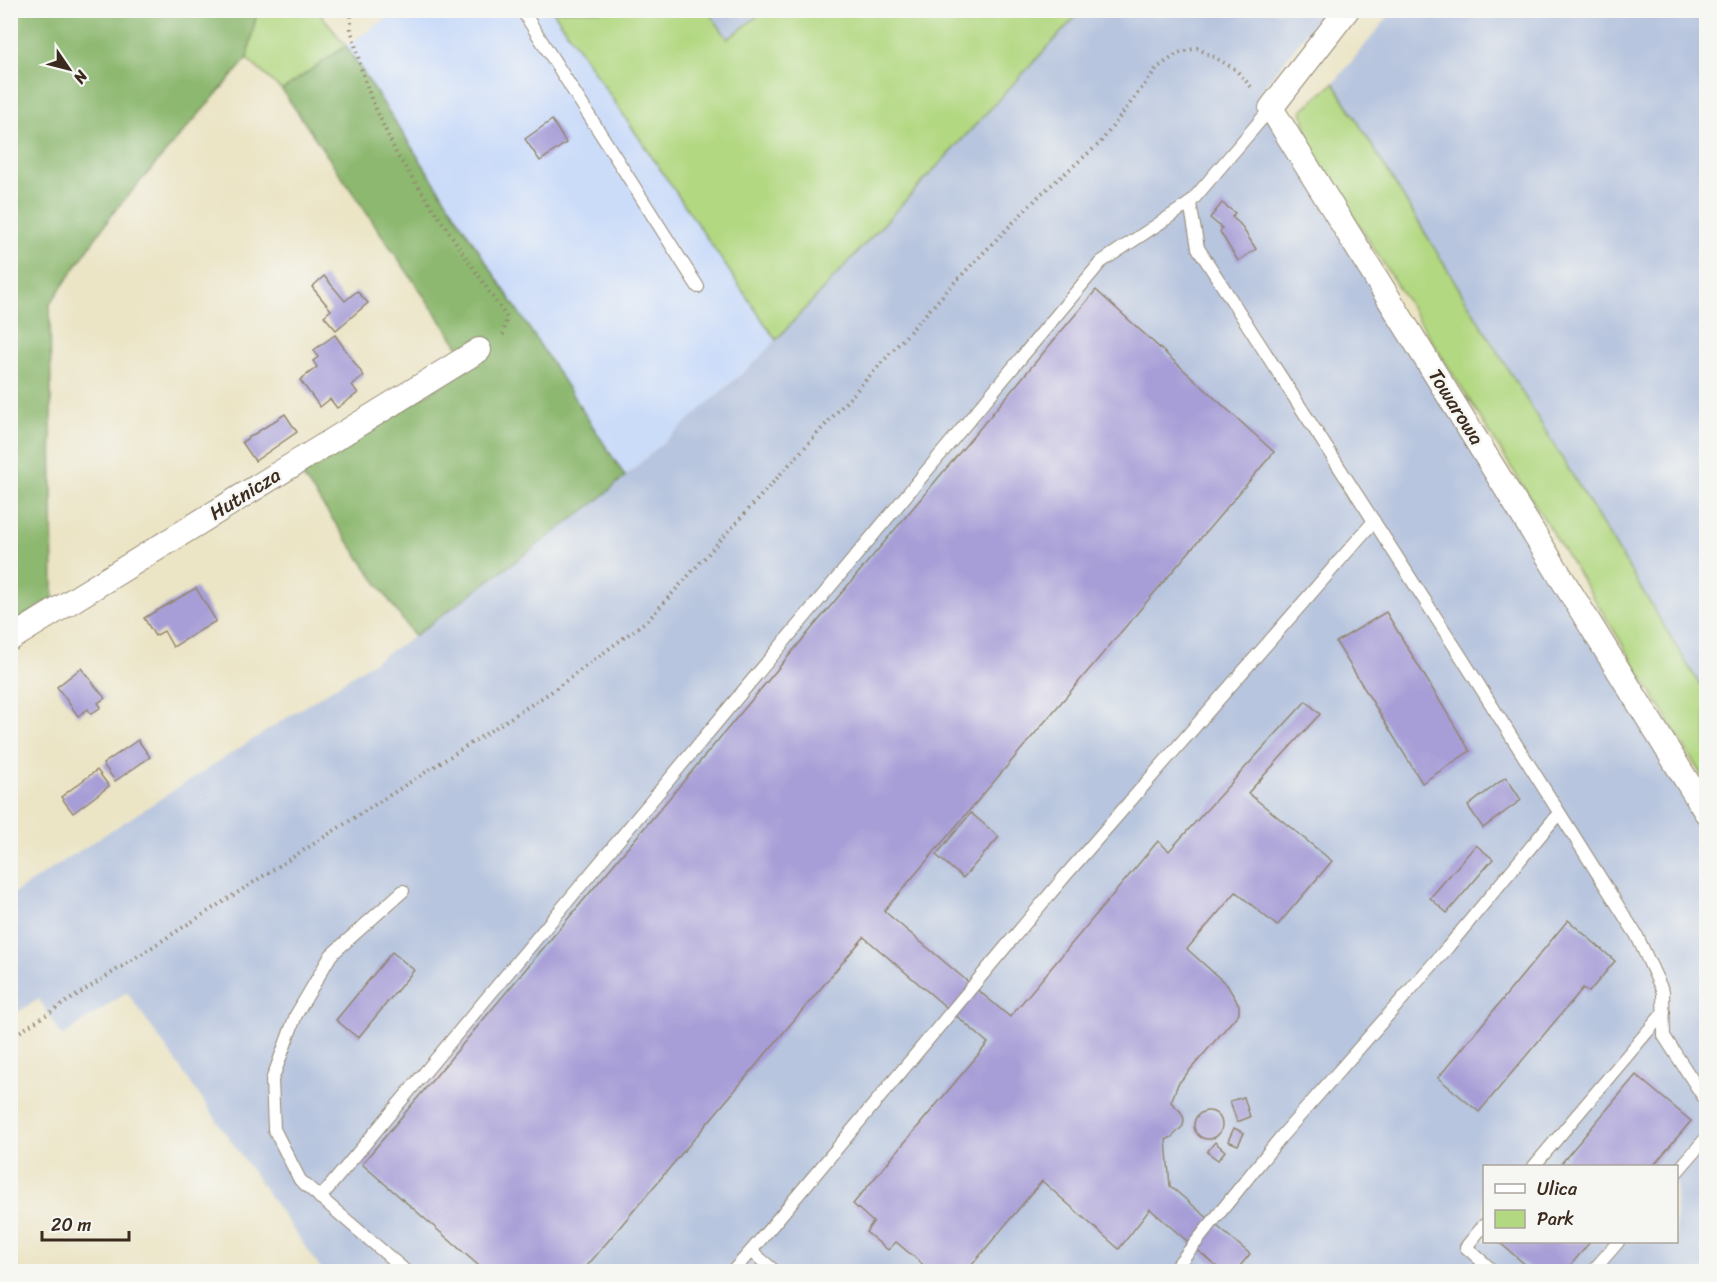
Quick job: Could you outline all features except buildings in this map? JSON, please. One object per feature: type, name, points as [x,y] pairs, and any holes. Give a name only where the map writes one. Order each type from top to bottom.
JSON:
[{"type":"street","points":[[1270,108],[1347,10]]},
{"type":"street","name":"Towarowa","points":[[1270,108],[1707,812]]},
{"type":"street","name":"Hutnicza","points":[[10,639],[479,350]]},
{"type":"lane","points":[[522,10],[698,287]]},
{"type":"lane","points":[[320,1198],[1101,262],[1190,203],[1270,108]]},
{"type":"lane","points":[[1190,203],[1198,248],[1637,936],[1663,992],[1664,1036],[1707,1101]]},
{"type":"lane","points":[[732,1272],[1065,876],[1374,521]]},
{"type":"lane","points":[[1172,1272],[1280,1138],[1448,947],[1559,813]]},
{"type":"lane","points":[[403,891],[331,955],[296,1015],[272,1080],[274,1129],[300,1180],[406,1272]]},
{"type":"lane","points":[[1536,1165],[1664,1012]]},
{"type":"lane","points":[[1678,1172],[1707,1138]]},
{"type":"lane","points":[[1483,1227],[1466,1247],[1494,1272]]},
{"type":"lane","points":[[1592,1272],[1617,1243]]},
{"type":"lane","points":[[751,1251],[776,1272]]},
{"type":"path","points":[[351,10],[351,29],[364,78],[397,155],[507,318],[503,334],[479,350]]},
{"type":"path","points":[[10,1038],[551,692],[649,619],[954,283],[1041,194],[1100,143],[1156,68],[1178,53],[1197,48],[1235,69],[1270,108]]},
{"type":"path","points":[[10,1251],[23,1272]]},
{"type":"shaded area","points":[[398,11],[553,11],[776,340],[757,360],[625,476],[346,46]]},
{"type":"shaded area","points":[[708,11],[764,11],[728,39]]},
{"type":"shaded area","points":[[1081,11],[1323,11],[1257,96],[1706,826],[1706,1271],[322,1271],[127,992],[62,1036],[39,999],[11,1016],[11,895],[414,636],[597,501],[757,360]]},
{"type":"shaded area","points":[[1393,11],[1706,11],[1706,695],[1334,83]]},
{"type":"green space","points":[[11,10],[257,11],[247,59],[113,213],[50,304],[53,598],[11,624]]},
{"type":"green space","points":[[878,10],[882,15],[887,10],[1081,11],[776,340],[553,11],[708,11],[728,39],[764,11]]},
{"type":"green space","points":[[257,11],[318,11],[346,46],[282,90],[247,59]]},
{"type":"green space","points":[[346,46],[625,476],[597,501],[414,636],[301,474],[472,366],[282,90]]},
{"type":"green space","points":[[1334,83],[1706,695],[1706,783],[1613,629],[1309,145],[1302,110]]}]
